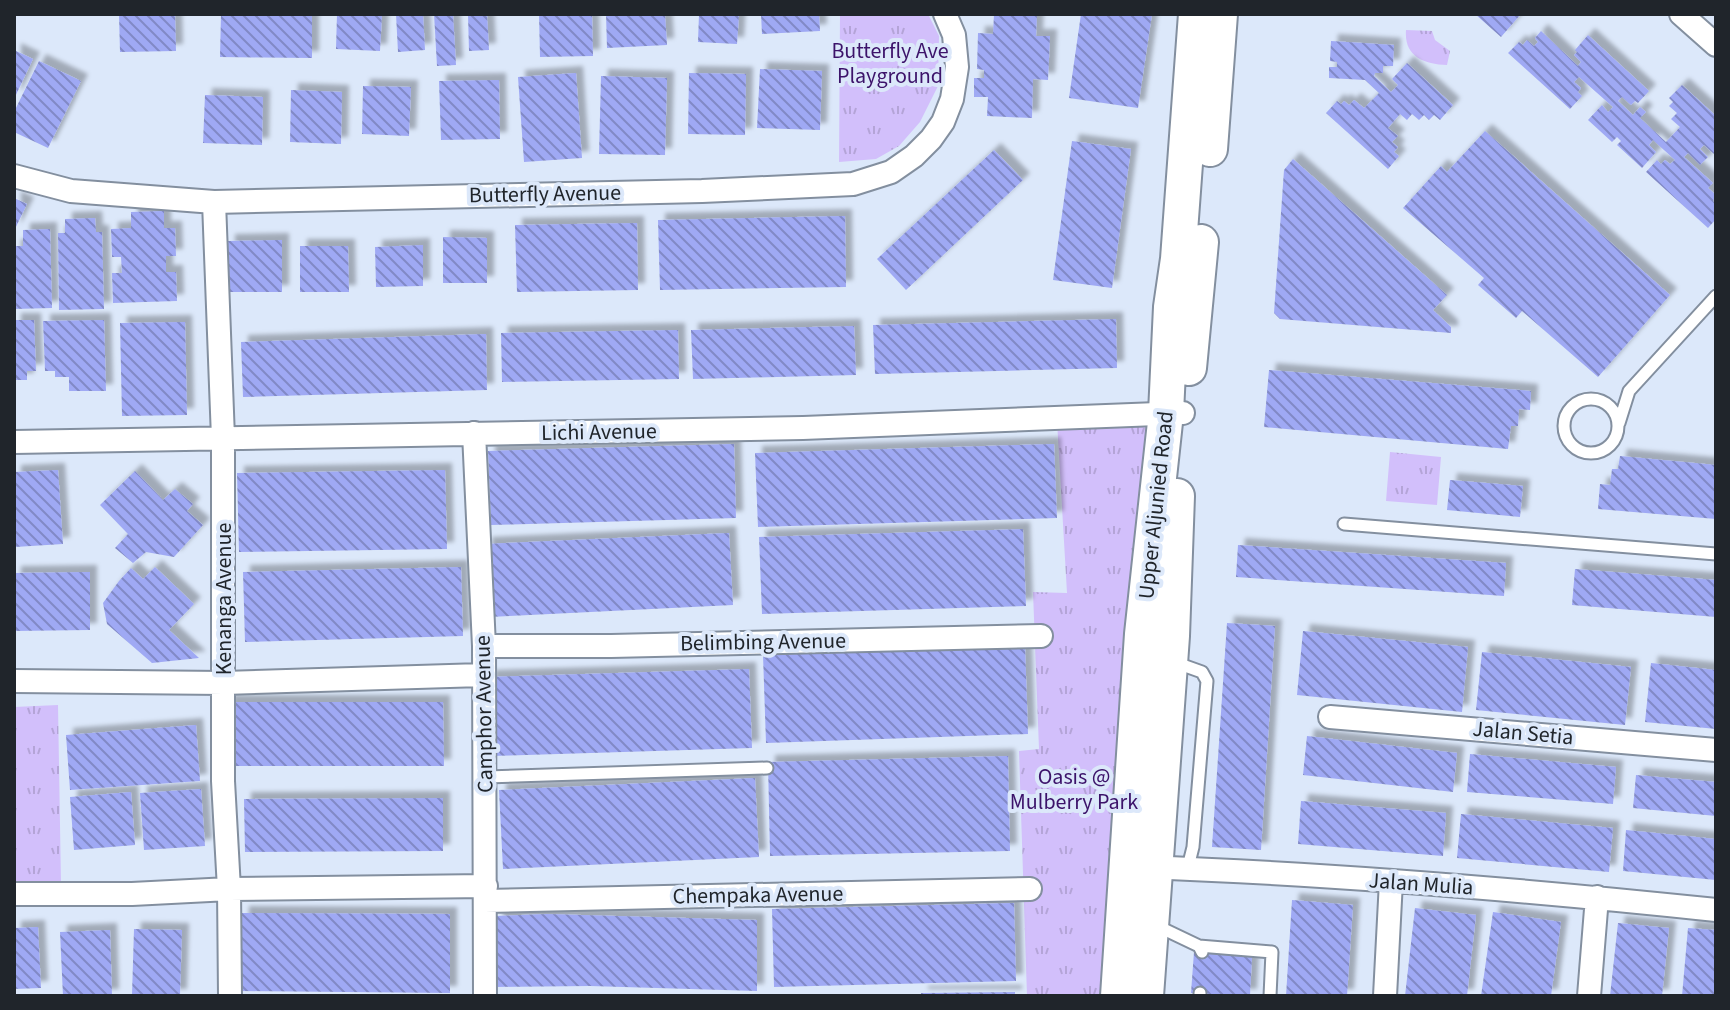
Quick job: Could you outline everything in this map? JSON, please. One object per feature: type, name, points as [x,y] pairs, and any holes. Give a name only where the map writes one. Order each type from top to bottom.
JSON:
[{"type":"main road","name":"Upper Aljunied Road","points":[[1175,413],[1171,307],[1178,259],[1196,14]]},
{"type":"main road","name":"Upper Aljunied Road","points":[[1146,996],[1156,867],[1155,660],[1175,413],[1198,297],[1220,14]]},
{"type":"main road","name":"Upper Aljunied Road","points":[[1118,996],[1156,867]]},
{"type":"street","name":"Butterfly Avenue","points":[[14,176],[71,191],[214,202],[702,191],[841,185],[865,181],[891,172],[914,156],[943,122],[952,99],[957,67],[954,35],[945,14]]},
{"type":"street","points":[[1681,14],[1716,45]]},
{"type":"street","name":"Kenanga Avenue","points":[[214,202],[223,438],[223,781],[229,889],[230,996]]},
{"type":"street","name":"Lichi Avenue","points":[[14,442],[803,428],[1175,413]]},
{"type":"street","name":"Camphor Avenue","points":[[474,433],[484,646],[485,996]]},
{"type":"street","name":"Belimbing Avenue","points":[[484,646],[1041,636]]},
{"type":"street","points":[[14,681],[224,683],[482,675]]},
{"type":"street","name":"Jalan Setia","points":[[1330,717],[1716,750]]},
{"type":"street","name":"Jalan Mulia","points":[[1156,867],[1391,881],[1716,910]]},
{"type":"street","points":[[1385,996],[1391,881]]},
{"type":"street","name":"Chempaka Avenue","points":[[14,894],[132,894],[229,889],[486,894],[1030,889]]},
{"type":"street","points":[[1589,996],[1597,897]]},
{"type":"lane","points":[[1629,391],[1602,400],[1582,400],[1572,406],[1564,426],[1567,438],[1575,448],[1587,453],[1599,452],[1610,446],[1617,435],[1629,391],[1713,304]]},
{"type":"lane","points":[[1602,400],[1616,413],[1619,423]]},
{"type":"lane","points":[[1344,524],[1716,554]]},
{"type":"lane","points":[[1155,660],[1202,672],[1207,681],[1193,847],[1156,867]]},
{"type":"lane","points":[[486,777],[767,768]]},
{"type":"lane","points":[[1151,923],[1201,950],[1272,952],[1270,996]]},
{"type":"green space","name":"Butterfly Ave Playground","points":[[840,14],[928,14],[939,36],[938,86],[920,122],[899,146],[876,159],[839,162]]},
{"type":"green space","points":[[1406,30],[1432,31],[1435,40],[1450,51],[1447,65],[1430,63],[1417,57],[1408,46]]},
{"type":"green space","name":"Oasis @ Mulberry Park","points":[[1154,419],[1112,996],[1027,996],[1019,751],[1039,749],[1033,592],[1067,593],[1057,421]]},
{"type":"green space","points":[[1390,452],[1441,457],[1437,505],[1386,501]]},
{"type":"green space","points":[[58,705],[61,884],[14,886],[14,707]]},
{"type":"building","points":[[119,14],[175,14],[176,51],[120,52]]},
{"type":"building","points":[[221,14],[312,14],[312,58],[220,57]]},
{"type":"building","points":[[337,14],[382,14],[380,51],[336,49]]},
{"type":"building","points":[[396,14],[423,14],[425,50],[398,52]]},
{"type":"building","points":[[434,14],[453,14],[456,65],[437,66]]},
{"type":"building","points":[[468,14],[487,14],[489,50],[469,51]]},
{"type":"building","points":[[539,14],[592,14],[593,56],[540,57]]},
{"type":"building","points":[[606,14],[665,14],[667,45],[607,48]]},
{"type":"building","points":[[699,14],[739,14],[737,44],[698,42]]},
{"type":"building","points":[[761,14],[819,14],[820,31],[762,34]]},
{"type":"building","points":[[994,14],[1037,14],[1036,36],[1050,36],[1048,80],[1033,79],[1032,118],[987,116],[988,97],[974,97],[974,78],[984,78],[984,70],[977,69],[978,33],[993,34]]},
{"type":"building","points":[[1081,14],[1152,14],[1138,108],[1069,98]]},
{"type":"building","points":[[1475,14],[1521,14],[1501,37]]},
{"type":"building","points":[[1541,31],[1578,66],[1581,62],[1574,55],[1575,50],[1588,35],[1649,91],[1638,103],[1635,101],[1631,105],[1622,97],[1618,101],[1633,115],[1640,107],[1646,112],[1640,118],[1666,142],[1680,127],[1671,119],[1677,113],[1669,106],[1673,102],[1669,98],[1682,85],[1716,116],[1714,154],[1704,145],[1700,149],[1708,157],[1700,165],[1688,153],[1684,157],[1713,183],[1708,188],[1716,195],[1713,201],[1716,204],[1716,219],[1708,228],[1646,172],[1657,160],[1661,164],[1665,160],[1670,164],[1675,160],[1653,140],[1649,145],[1656,152],[1642,168],[1617,145],[1621,141],[1617,137],[1612,142],[1588,120],[1602,105],[1608,112],[1613,107],[1579,77],[1574,82],[1581,88],[1578,92],[1582,96],[1570,109],[1508,53],[1519,42],[1523,45],[1527,40],[1534,46],[1538,42],[1535,38]]},
{"type":"building","points":[[1331,41],[1394,45],[1393,66],[1383,66],[1383,73],[1375,73],[1374,76],[1391,92],[1398,85],[1392,79],[1407,63],[1453,105],[1440,120],[1434,115],[1429,120],[1424,115],[1419,120],[1412,114],[1407,120],[1400,114],[1388,128],[1398,136],[1392,142],[1398,147],[1394,152],[1399,156],[1388,169],[1326,113],[1337,101],[1349,105],[1354,100],[1364,108],[1379,93],[1365,80],[1329,78],[1329,67],[1337,67],[1337,62],[1330,61]]},
{"type":"building","points":[[14,50],[33,59],[14,99]]},
{"type":"building","points":[[39,61],[81,81],[48,148],[14,132],[14,112]]},
{"type":"building","points":[[760,69],[822,71],[820,130],[757,128]]},
{"type":"building","points":[[576,73],[582,158],[524,162],[518,77]]},
{"type":"building","points":[[689,73],[746,74],[745,135],[688,134]]},
{"type":"building","points":[[601,76],[667,78],[665,155],[599,154]]},
{"type":"building","points":[[499,80],[500,139],[441,140],[439,81]]},
{"type":"building","points":[[363,86],[411,87],[409,136],[362,134]]},
{"type":"building","points":[[291,90],[342,92],[341,144],[290,142]]},
{"type":"building","points":[[205,95],[263,97],[262,145],[203,143]]},
{"type":"building","points":[[1485,131],[1670,295],[1598,377],[1522,311],[1516,318],[1478,285],[1484,278],[1403,208],[1441,166],[1447,172]]},
{"type":"building","points":[[1072,141],[1131,149],[1112,288],[1053,280]]},
{"type":"building","points":[[994,150],[1023,180],[906,290],[877,259]]},
{"type":"building","points":[[1293,159],[1447,295],[1433,310],[1451,327],[1451,333],[1280,319],[1274,313],[1284,170]]},
{"type":"building","points":[[14,198],[27,204],[14,231]]},
{"type":"building","points":[[164,211],[164,228],[175,228],[176,256],[166,256],[166,272],[176,272],[177,301],[113,303],[112,273],[122,273],[121,257],[112,257],[111,229],[131,228],[131,212]]},
{"type":"building","points":[[845,216],[846,287],[660,290],[658,220]]},
{"type":"building","points":[[95,218],[96,232],[102,232],[104,309],[59,310],[58,233],[65,233],[65,219]]},
{"type":"building","points":[[637,223],[638,290],[517,292],[515,225]]},
{"type":"building","points":[[50,229],[52,308],[14,309],[14,246],[23,246],[23,230]]},
{"type":"building","points":[[443,237],[487,238],[487,283],[443,283]]},
{"type":"building","points":[[282,240],[282,292],[228,292],[228,241]]},
{"type":"building","points":[[423,245],[423,286],[376,287],[375,247]]},
{"type":"building","points":[[300,246],[348,246],[349,292],[300,292]]},
{"type":"building","points":[[1116,319],[1117,368],[875,374],[873,325]]},
{"type":"building","points":[[14,320],[34,320],[36,371],[27,371],[27,380],[14,380]]},
{"type":"building","points":[[104,320],[106,391],[69,391],[69,377],[55,377],[55,371],[45,371],[43,321]]},
{"type":"building","points":[[185,322],[187,415],[122,416],[120,323]]},
{"type":"building","points":[[854,326],[856,375],[693,379],[691,330]]},
{"type":"building","points":[[678,330],[679,379],[502,382],[501,333]]},
{"type":"building","points":[[486,334],[487,390],[243,397],[241,342]]},
{"type":"building","points":[[1269,370],[1531,391],[1530,410],[1519,409],[1518,426],[1511,426],[1508,449],[1264,427]]},
{"type":"building","points":[[734,444],[736,518],[491,525],[488,451]]},
{"type":"building","points":[[1054,444],[1057,518],[758,527],[755,453]]},
{"type":"building","points":[[1620,456],[1716,465],[1716,519],[1598,509],[1600,484],[1610,485],[1612,469],[1618,469]]},
{"type":"building","points":[[58,470],[63,544],[15,547],[14,472]]},
{"type":"building","points":[[445,470],[447,549],[239,552],[237,473]]},
{"type":"building","points":[[135,471],[163,500],[175,489],[193,504],[187,511],[203,525],[174,557],[146,552],[133,563],[115,548],[128,534],[100,505]]},
{"type":"building","points":[[1450,480],[1523,486],[1520,517],[1447,510]]},
{"type":"building","points":[[1023,529],[1026,606],[762,614],[759,537]]},
{"type":"building","points":[[729,533],[733,605],[489,617],[485,544]]},
{"type":"building","points":[[1238,545],[1506,563],[1504,596],[1236,577]]},
{"type":"building","points":[[155,567],[194,604],[169,630],[199,658],[152,663],[107,624],[103,603],[119,581],[131,568],[143,579]]},
{"type":"building","points":[[461,567],[463,636],[245,642],[243,572]]},
{"type":"building","points":[[1575,569],[1716,580],[1716,617],[1572,605]]},
{"type":"building","points":[[90,572],[90,630],[14,631],[14,573]]},
{"type":"building","points":[[1227,623],[1275,626],[1261,850],[1212,847]]},
{"type":"building","points":[[1303,631],[1468,647],[1462,712],[1297,695]]},
{"type":"building","points":[[1025,646],[1028,734],[766,743],[763,655]]},
{"type":"building","points":[[1482,652],[1631,667],[1625,725],[1476,710]]},
{"type":"building","points":[[1651,663],[1716,670],[1716,729],[1645,722]]},
{"type":"building","points":[[749,669],[752,748],[491,756],[488,677]]},
{"type":"building","points":[[226,702],[443,702],[444,766],[226,766]]},
{"type":"building","points":[[196,725],[200,781],[70,790],[66,735]]},
{"type":"building","points":[[1307,736],[1457,753],[1453,792],[1303,775]]},
{"type":"building","points":[[1470,754],[1616,767],[1613,804],[1467,792]]},
{"type":"building","points":[[1008,756],[1010,851],[770,856],[768,762]]},
{"type":"building","points":[[1636,775],[1716,782],[1716,816],[1633,808]]},
{"type":"building","points":[[755,778],[759,857],[503,869],[499,790]]},
{"type":"building","points":[[201,789],[205,846],[144,850],[140,793]]},
{"type":"building","points":[[131,792],[135,845],[74,850],[70,797]]},
{"type":"building","points":[[443,798],[443,851],[245,852],[244,799]]},
{"type":"building","points":[[1301,801],[1446,813],[1443,856],[1298,844]]},
{"type":"building","points":[[1461,814],[1613,828],[1609,872],[1457,858]]},
{"type":"building","points":[[1626,830],[1716,839],[1716,880],[1623,871]]},
{"type":"building","points":[[1292,900],[1353,905],[1347,996],[1286,996]]},
{"type":"building","points":[[1014,903],[1016,981],[774,987],[772,909]]},
{"type":"building","points":[[1415,908],[1476,915],[1467,996],[1405,996]]},
{"type":"building","points":[[1493,912],[1561,922],[1551,996],[1481,996]]},
{"type":"building","points":[[242,913],[450,914],[450,993],[241,991]]},
{"type":"building","points":[[547,914],[757,920],[757,991],[590,986],[495,987],[496,916]]},
{"type":"building","points":[[1618,923],[1669,928],[1662,996],[1610,996]]},
{"type":"building","points":[[38,927],[41,988],[14,989],[14,928]]},
{"type":"building","points":[[1688,928],[1716,930],[1716,996],[1682,996]]},
{"type":"building","points":[[134,929],[182,930],[180,996],[132,995]]},
{"type":"building","points":[[110,930],[112,996],[63,996],[60,932]]},
{"type":"building","points":[[1194,952],[1252,957],[1250,996],[1191,993]]},
{"type":"building","points":[[1015,992],[1015,996],[921,996],[921,993]]}]
